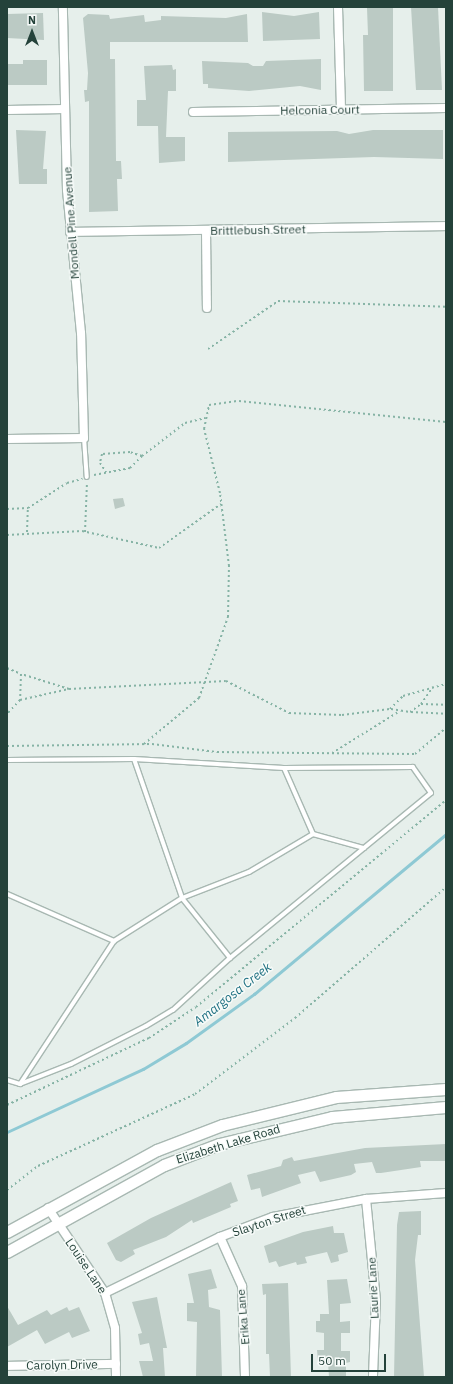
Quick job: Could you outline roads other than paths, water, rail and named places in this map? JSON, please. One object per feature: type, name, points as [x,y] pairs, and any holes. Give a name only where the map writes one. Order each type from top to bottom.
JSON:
[{"type":"main road","name":"Elizabeth Lake Road","points":[[7,1232],[48,1208],[157,1150],[222,1125],[336,1097],[446,1089]]},
{"type":"main road","name":"Elizabeth Lake Road","points":[[7,1252],[164,1165],[219,1144],[332,1117],[446,1108]]},
{"type":"street","name":"Mondell Pine Avenue","points":[[63,7],[70,232],[82,340],[84,438]]},
{"type":"street","points":[[338,7],[341,110]]},
{"type":"street","name":"Helconia Court","points":[[193,112],[446,108]]},
{"type":"street","points":[[7,110],[65,109]]},
{"type":"street","name":"Brittlebush Street","points":[[70,232],[446,226]]},
{"type":"street","points":[[206,231],[207,308]]},
{"type":"street","points":[[7,439],[84,438]]},
{"type":"street","name":"Slayton Street","points":[[105,1293],[220,1237],[273,1218],[366,1199],[446,1193]]},
{"type":"street","name":"Laurie Lane","points":[[366,1199],[376,1301],[373,1377]]},
{"type":"street","name":"Louise Lane","points":[[48,1208],[105,1293],[115,1328],[116,1377]]},
{"type":"street","name":"Erika Lane","points":[[220,1237],[242,1286],[246,1377]]},
{"type":"street","name":"Carolyn Drive","points":[[7,1366],[116,1364]]},
{"type":"lane","points":[[84,438],[87,477]]},
{"type":"lane","points":[[134,759],[182,898],[230,958]]},
{"type":"lane","points":[[7,760],[134,759],[284,768],[413,767],[431,793],[230,958],[173,1010],[146,1026],[71,1064],[20,1084],[7,1080]]},
{"type":"lane","points":[[284,768],[313,834]]},
{"type":"lane","points":[[20,1084],[114,941],[182,898],[250,872],[313,834],[364,848]]},
{"type":"lane","points":[[7,894],[114,941]]},
{"type":"waterway","name":"Amargosa Creek","points":[[7,1132],[143,1069],[186,1043],[254,994],[446,834]]}]
